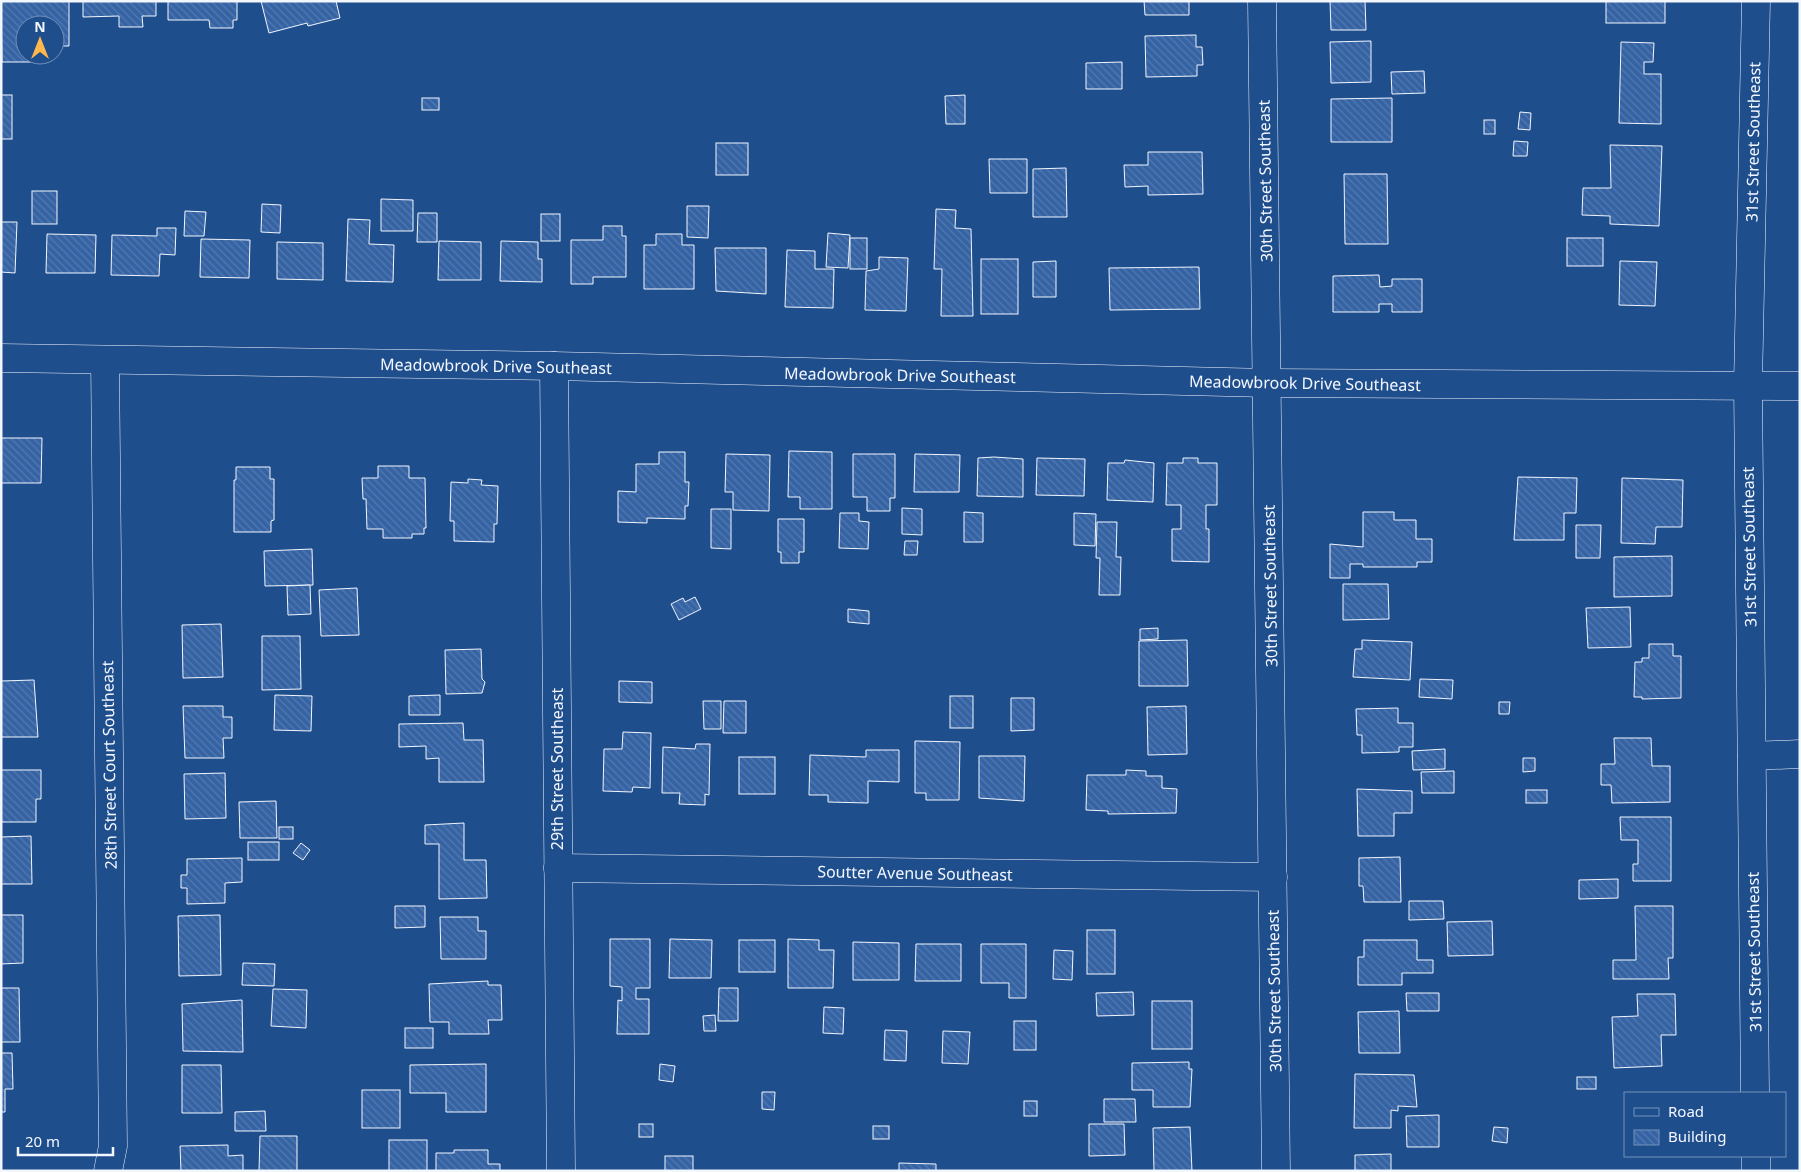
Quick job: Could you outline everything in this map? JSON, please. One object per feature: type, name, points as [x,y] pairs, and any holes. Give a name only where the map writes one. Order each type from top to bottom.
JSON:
[{"type":"street","name":"30th Street Southeast","points":[[1262,1],[1276,1171]]},
{"type":"street","name":"31st Street Southeast","points":[[1756,1],[1748,385],[1756,1092]]},
{"type":"street","name":"Meadowbrook Drive Southeast","points":[[1,358],[554,366],[1268,383],[1800,386]]},
{"type":"street","name":"28th Street Court Southeast","points":[[105,360],[113,1136],[108,1171]]},
{"type":"street","name":"29th Street Southeast","points":[[554,366],[561,1171]]},
{"type":"street","points":[[1752,756],[1800,754]]},
{"type":"street","name":"Soutter Avenue Southeast","points":[[558,868],[1273,877]]},
{"type":"street","points":[[1756,1157],[1756,1171]]},
{"type":"building","points":[[1,1],[69,1],[69,46],[65,46],[65,15],[15,15],[15,62],[2,62]]},
{"type":"building","points":[[83,1],[156,1],[156,16],[142,16],[143,27],[119,27],[119,16],[83,17]]},
{"type":"building","points":[[168,1],[237,1],[237,20],[233,20],[233,28],[210,28],[209,20],[168,20]]},
{"type":"building","points":[[261,1],[336,1],[340,18],[308,26],[307,23],[269,33]]},
{"type":"building","points":[[1144,1],[1189,1],[1189,15],[1145,15]]},
{"type":"building","points":[[1330,1],[1365,1],[1366,30],[1331,30]]},
{"type":"building","points":[[1606,1],[1665,1],[1665,23],[1606,23]]},
{"type":"building","points":[[1196,35],[1196,47],[1202,47],[1203,65],[1197,65],[1197,76],[1146,77],[1145,36]]},
{"type":"building","points":[[1371,41],[1371,82],[1331,83],[1330,42]]},
{"type":"building","points":[[1621,42],[1654,43],[1653,62],[1644,62],[1644,74],[1661,74],[1661,124],[1619,123]]},
{"type":"building","points":[[1122,62],[1122,89],[1086,89],[1086,63]]},
{"type":"building","points":[[1424,71],[1425,93],[1392,94],[1391,72]]},
{"type":"building","points":[[1,95],[12,95],[12,139],[1,139]]},
{"type":"building","points":[[965,95],[965,124],[946,124],[945,96]]},
{"type":"building","points":[[422,98],[439,98],[439,110],[422,110]]},
{"type":"building","points":[[1392,98],[1392,142],[1331,142],[1331,99]]},
{"type":"building","points":[[1520,112],[1531,113],[1530,130],[1518,129]]},
{"type":"building","points":[[1484,120],[1495,120],[1495,134],[1484,134]]},
{"type":"building","points":[[1514,141],[1528,142],[1527,156],[1513,156]]},
{"type":"building","points":[[716,143],[748,143],[748,175],[716,175]]},
{"type":"building","points":[[1610,145],[1662,146],[1659,226],[1610,224],[1610,216],[1582,215],[1583,188],[1611,188]]},
{"type":"building","points":[[1148,152],[1202,152],[1203,194],[1148,195],[1148,186],[1125,187],[1124,165],[1148,165]]},
{"type":"building","points":[[989,159],[1027,159],[1027,193],[990,193]]},
{"type":"building","points":[[1066,168],[1067,217],[1033,217],[1033,169]]},
{"type":"building","points":[[1344,174],[1387,174],[1388,244],[1345,244]]},
{"type":"building","points":[[32,191],[57,191],[57,224],[32,224]]},
{"type":"building","points":[[381,199],[413,200],[413,231],[381,231]]},
{"type":"building","points":[[262,204],[281,205],[280,233],[261,232]]},
{"type":"building","points":[[687,206],[709,206],[708,238],[687,237]]},
{"type":"building","points":[[936,209],[956,210],[955,228],[971,229],[973,316],[941,316],[942,269],[934,269]]},
{"type":"building","points":[[185,211],[206,212],[204,236],[184,236]]},
{"type":"building","points":[[418,213],[437,213],[437,242],[417,242]]},
{"type":"building","points":[[541,214],[560,214],[560,241],[541,241]]},
{"type":"building","points":[[348,219],[370,220],[369,244],[394,245],[393,282],[346,281]]},
{"type":"building","points":[[1,222],[17,222],[15,273],[1,272]]},
{"type":"building","points":[[603,226],[622,226],[622,236],[626,236],[626,277],[593,277],[593,284],[571,284],[571,240],[603,240]]},
{"type":"building","points":[[157,228],[176,228],[175,255],[160,254],[159,276],[111,275],[112,235],[157,236]]},
{"type":"building","points":[[828,233],[850,235],[848,268],[826,267]]},
{"type":"building","points":[[47,234],[96,235],[95,273],[46,273]]},
{"type":"building","points":[[656,234],[682,234],[682,245],[694,245],[694,289],[644,289],[644,245],[656,245]]},
{"type":"building","points":[[850,238],[867,238],[867,269],[850,269]]},
{"type":"building","points":[[1567,238],[1603,238],[1603,266],[1567,266]]},
{"type":"building","points":[[201,239],[250,240],[249,278],[200,277]]},
{"type":"building","points":[[439,241],[481,242],[481,280],[438,280]]},
{"type":"building","points":[[501,241],[538,242],[538,259],[542,259],[542,282],[500,281]]},
{"type":"building","points":[[277,242],[323,243],[323,280],[277,279]]},
{"type":"building","points":[[715,248],[766,248],[766,294],[716,291]]},
{"type":"building","points":[[787,250],[815,251],[815,269],[834,269],[833,308],[785,307]]},
{"type":"building","points":[[879,257],[908,258],[906,311],[865,310],[866,271],[879,269]]},
{"type":"building","points":[[981,259],[1018,259],[1018,314],[981,314]]},
{"type":"building","points":[[1056,261],[1056,297],[1033,297],[1033,262]]},
{"type":"building","points":[[1620,261],[1657,262],[1655,306],[1619,305]]},
{"type":"building","points":[[1199,267],[1200,309],[1110,310],[1109,268]]},
{"type":"building","points":[[1379,275],[1380,287],[1392,286],[1392,279],[1422,279],[1422,312],[1392,312],[1392,304],[1379,304],[1379,312],[1333,312],[1333,276]]},
{"type":"building","points":[[1,438],[42,438],[41,483],[1,483]]},
{"type":"building","points":[[789,451],[832,452],[832,509],[800,509],[800,497],[788,497]]},
{"type":"building","points":[[659,452],[685,452],[685,482],[689,482],[688,506],[685,506],[685,519],[647,518],[647,523],[618,522],[618,491],[636,492],[636,464],[659,464]]},
{"type":"building","points":[[726,454],[770,455],[769,511],[733,510],[733,492],[725,492]]},
{"type":"building","points":[[853,454],[895,454],[895,498],[890,498],[890,511],[867,511],[867,497],[853,497]]},
{"type":"building","points":[[915,454],[960,455],[959,492],[914,492]]},
{"type":"building","points":[[978,458],[1023,459],[1023,497],[977,496]]},
{"type":"building","points":[[1037,458],[1085,459],[1084,496],[1036,495]]},
{"type":"building","points":[[1183,458],[1198,458],[1198,463],[1217,463],[1217,505],[1206,505],[1206,529],[1209,529],[1209,562],[1172,561],[1172,529],[1181,529],[1181,505],[1166,505],[1167,463],[1183,463]]},
{"type":"building","points":[[1125,460],[1154,463],[1153,502],[1107,500],[1108,463],[1124,463]]},
{"type":"building","points":[[378,466],[409,466],[409,478],[425,478],[426,528],[424,528],[424,534],[412,534],[412,538],[383,538],[383,529],[367,529],[366,499],[363,499],[362,478],[378,478]]},
{"type":"building","points":[[236,467],[270,467],[270,479],[274,479],[274,520],[271,521],[271,532],[234,532],[234,480],[236,480]]},
{"type":"building","points":[[1518,477],[1577,478],[1576,513],[1564,513],[1564,540],[1514,540]]},
{"type":"building","points":[[1622,478],[1683,480],[1682,527],[1656,527],[1655,544],[1621,543]]},
{"type":"building","points":[[468,479],[482,480],[481,485],[498,486],[497,524],[494,524],[494,542],[454,541],[454,521],[450,521],[451,482],[468,483]]},
{"type":"building","points":[[902,508],[922,509],[922,535],[902,534]]},
{"type":"building","points":[[711,509],[731,509],[731,549],[711,548]]},
{"type":"building","points":[[964,512],[983,513],[983,542],[964,542]]},
{"type":"building","points":[[1363,512],[1394,512],[1394,520],[1416,520],[1416,539],[1432,539],[1432,562],[1417,562],[1417,567],[1363,567],[1363,564],[1350,564],[1350,578],[1330,578],[1330,544],[1363,547]]},
{"type":"building","points":[[840,513],[859,513],[859,521],[869,522],[868,549],[839,548]]},
{"type":"building","points":[[1074,513],[1096,514],[1095,546],[1074,545]]},
{"type":"building","points":[[778,519],[804,519],[804,552],[799,552],[799,563],[781,563],[781,552],[778,552]]},
{"type":"building","points":[[1097,522],[1117,522],[1116,557],[1121,557],[1120,595],[1099,595],[1100,558],[1096,558]]},
{"type":"building","points":[[1576,525],[1601,525],[1600,558],[1576,558]]},
{"type":"building","points":[[905,541],[918,541],[917,555],[904,555]]},
{"type":"building","points":[[312,549],[313,585],[265,586],[264,551]]},
{"type":"building","points":[[1672,556],[1672,596],[1614,597],[1614,557]]},
{"type":"building","points":[[1343,584],[1388,584],[1389,619],[1343,620]]},
{"type":"building","points":[[310,585],[311,614],[288,615],[287,586]]},
{"type":"building","points":[[357,588],[359,635],[321,636],[319,590]]},
{"type":"building","points":[[695,597],[701,609],[679,620],[671,604],[683,598],[685,602]]},
{"type":"building","points":[[1630,607],[1631,647],[1588,648],[1586,608]]},
{"type":"building","points":[[848,609],[869,611],[869,624],[848,622]]},
{"type":"building","points":[[221,624],[223,677],[183,678],[182,625]]},
{"type":"building","points":[[1158,628],[1158,639],[1140,640],[1140,629]]},
{"type":"building","points":[[262,636],[300,636],[301,689],[262,690]]},
{"type":"building","points":[[1187,640],[1188,686],[1139,686],[1139,641]]},
{"type":"building","points":[[1362,640],[1412,642],[1410,680],[1353,677],[1355,649],[1362,649]]},
{"type":"building","points":[[1649,644],[1673,644],[1673,656],[1681,656],[1681,698],[1642,699],[1642,697],[1634,697],[1635,662],[1642,662],[1642,658],[1649,658]]},
{"type":"building","points":[[481,649],[482,679],[485,682],[482,693],[446,694],[445,650]]},
{"type":"building","points":[[1420,679],[1453,680],[1452,699],[1419,697]]},
{"type":"building","points":[[34,680],[38,737],[1,737],[1,681]]},
{"type":"building","points":[[619,681],[652,682],[652,703],[619,702]]},
{"type":"building","points":[[275,695],[312,696],[311,731],[274,730]]},
{"type":"building","points":[[440,695],[440,715],[409,715],[409,696]]},
{"type":"building","points":[[950,696],[973,696],[973,728],[950,728]]},
{"type":"building","points":[[1011,698],[1034,698],[1034,730],[1011,731]]},
{"type":"building","points":[[703,701],[721,701],[721,729],[704,729]]},
{"type":"building","points":[[724,701],[746,701],[746,733],[723,733]]},
{"type":"building","points":[[1499,702],[1510,702],[1509,714],[1499,714]]},
{"type":"building","points":[[183,706],[223,706],[223,717],[232,717],[232,738],[223,738],[224,758],[185,758]]},
{"type":"building","points":[[1186,706],[1187,754],[1148,755],[1147,707]]},
{"type":"building","points":[[1398,708],[1398,723],[1413,723],[1413,747],[1399,747],[1399,752],[1362,753],[1362,735],[1357,735],[1356,709]]},
{"type":"building","points":[[463,723],[464,740],[483,740],[484,782],[439,782],[439,758],[426,759],[426,746],[399,747],[399,724]]},
{"type":"building","points":[[623,732],[651,733],[650,788],[633,787],[632,792],[603,791],[604,749],[622,749]]},
{"type":"building","points":[[1614,738],[1651,738],[1652,766],[1670,766],[1670,802],[1612,803],[1611,785],[1601,785],[1601,764],[1615,764]]},
{"type":"building","points":[[915,741],[960,742],[959,800],[926,800],[926,793],[915,793]]},
{"type":"building","points":[[696,744],[710,744],[709,795],[705,794],[705,805],[679,804],[680,793],[662,793],[663,747],[695,749]]},
{"type":"building","points":[[1445,749],[1445,769],[1413,770],[1412,751]]},
{"type":"building","points":[[866,750],[899,750],[899,782],[868,781],[868,803],[828,802],[828,795],[809,795],[810,755],[866,757]]},
{"type":"building","points":[[979,756],[1025,756],[1024,801],[979,798]]},
{"type":"building","points":[[739,757],[775,757],[775,794],[739,794]]},
{"type":"building","points":[[1523,758],[1535,758],[1535,771],[1523,772]]},
{"type":"building","points":[[1,770],[41,770],[41,799],[36,799],[36,822],[1,822]]},
{"type":"building","points":[[1126,770],[1146,771],[1146,776],[1162,776],[1162,788],[1177,789],[1176,813],[1108,814],[1108,811],[1086,810],[1087,775],[1126,775]]},
{"type":"building","points":[[1454,771],[1454,793],[1422,793],[1421,772]]},
{"type":"building","points":[[225,773],[226,818],[185,819],[184,774]]},
{"type":"building","points":[[1357,789],[1412,791],[1412,813],[1394,813],[1394,836],[1358,836]]},
{"type":"building","points":[[1526,790],[1547,790],[1547,803],[1526,803]]},
{"type":"building","points":[[276,801],[277,838],[240,838],[239,802]]},
{"type":"building","points":[[1620,817],[1671,817],[1671,881],[1633,881],[1633,864],[1638,864],[1638,840],[1621,840]]},
{"type":"building","points":[[464,823],[464,860],[486,860],[487,898],[439,899],[439,844],[425,844],[425,825]]},
{"type":"building","points":[[279,827],[293,827],[293,839],[279,839]]},
{"type":"building","points":[[31,836],[32,884],[1,884],[1,837]]},
{"type":"building","points":[[248,842],[279,842],[279,860],[248,860]]},
{"type":"building","points":[[301,843],[310,850],[303,860],[293,853]]},
{"type":"building","points":[[1400,857],[1401,902],[1364,902],[1363,886],[1359,886],[1359,858]]},
{"type":"building","points":[[242,858],[242,882],[225,883],[225,903],[187,904],[187,888],[181,888],[181,875],[187,875],[187,859]]},
{"type":"building","points":[[1618,879],[1618,898],[1579,899],[1579,880]]},
{"type":"building","points":[[1409,901],[1443,901],[1444,919],[1409,920]]},
{"type":"building","points":[[395,906],[425,906],[425,927],[395,928]]},
{"type":"building","points":[[1635,906],[1673,906],[1673,958],[1668,958],[1669,979],[1613,979],[1613,960],[1636,960]]},
{"type":"building","points":[[1,915],[23,915],[23,963],[1,964]]},
{"type":"building","points":[[220,915],[221,975],[179,976],[178,916]]},
{"type":"building","points":[[440,917],[478,917],[478,931],[486,931],[486,959],[441,959]]},
{"type":"building","points":[[1492,921],[1493,955],[1448,956],[1447,922]]},
{"type":"building","points":[[1087,930],[1115,930],[1115,974],[1087,974]]},
{"type":"building","points":[[610,939],[650,939],[650,988],[636,988],[636,999],[649,999],[649,1034],[617,1034],[618,1000],[622,1001],[622,987],[610,986]]},
{"type":"building","points":[[670,939],[712,940],[711,978],[669,978]]},
{"type":"building","points":[[788,939],[819,940],[819,950],[834,950],[833,988],[788,988]]},
{"type":"building","points":[[739,940],[775,940],[775,972],[739,972]]},
{"type":"building","points":[[1364,940],[1417,940],[1417,960],[1433,960],[1433,973],[1402,973],[1402,985],[1358,985],[1358,957],[1364,957]]},
{"type":"building","points":[[853,942],[899,943],[899,980],[853,980]]},
{"type":"building","points":[[916,944],[961,944],[961,981],[915,981]]},
{"type":"building","points":[[981,944],[1026,944],[1026,998],[1009,998],[1009,983],[981,983]]},
{"type":"building","points":[[1054,950],[1073,951],[1072,980],[1053,979]]},
{"type":"building","points":[[243,963],[275,964],[274,986],[242,985]]},
{"type":"building","points":[[488,981],[488,985],[501,985],[502,1020],[488,1020],[489,1034],[449,1034],[449,1022],[430,1022],[429,984]]},
{"type":"building","points":[[1,988],[19,988],[20,1042],[1,1042]]},
{"type":"building","points":[[719,988],[738,988],[738,1021],[718,1021]]},
{"type":"building","points":[[273,989],[307,990],[306,1028],[271,1026]]},
{"type":"building","points":[[1133,992],[1134,1015],[1097,1016],[1096,993]]},
{"type":"building","points":[[1406,993],[1439,993],[1439,1011],[1407,1011]]},
{"type":"building","points":[[1637,994],[1675,994],[1676,1035],[1661,1035],[1662,1066],[1614,1068],[1612,1017],[1638,1016]]},
{"type":"building","points":[[242,1000],[243,1052],[183,1051],[182,1004]]},
{"type":"building","points":[[1152,1001],[1192,1001],[1192,1049],[1152,1049]]},
{"type":"building","points":[[824,1007],[844,1008],[843,1034],[823,1033]]},
{"type":"building","points":[[1399,1011],[1400,1053],[1359,1053],[1358,1012]]},
{"type":"building","points":[[715,1015],[716,1031],[704,1031],[703,1016]]},
{"type":"building","points":[[1014,1021],[1036,1021],[1036,1050],[1014,1050]]},
{"type":"building","points":[[405,1028],[433,1028],[433,1048],[405,1048]]},
{"type":"building","points":[[885,1030],[907,1031],[906,1061],[884,1060]]},
{"type":"building","points":[[943,1031],[970,1032],[968,1064],[942,1063]]},
{"type":"building","points":[[1,1053],[12,1053],[13,1089],[5,1089],[5,1112],[1,1112]]},
{"type":"building","points":[[1189,1062],[1189,1069],[1192,1069],[1190,1107],[1153,1107],[1153,1090],[1132,1090],[1132,1063]]},
{"type":"building","points":[[486,1064],[486,1112],[446,1112],[446,1093],[410,1093],[410,1065]]},
{"type":"building","points":[[660,1064],[675,1066],[673,1082],[659,1080]]},
{"type":"building","points":[[182,1065],[221,1065],[222,1113],[182,1113]]},
{"type":"building","points":[[1355,1074],[1414,1075],[1417,1107],[1398,1106],[1398,1111],[1391,1110],[1391,1128],[1354,1128]]},
{"type":"building","points":[[1577,1077],[1596,1077],[1596,1089],[1577,1089]]},
{"type":"building","points":[[362,1090],[400,1090],[400,1128],[362,1128]]},
{"type":"building","points":[[762,1092],[775,1092],[774,1110],[762,1109]]},
{"type":"building","points":[[1104,1099],[1135,1099],[1136,1122],[1104,1122]]},
{"type":"building","points":[[1024,1101],[1037,1101],[1037,1116],[1024,1116]]},
{"type":"building","points":[[265,1111],[266,1131],[235,1131],[235,1112]]},
{"type":"building","points":[[1439,1115],[1439,1147],[1407,1147],[1406,1116]]},
{"type":"building","points":[[639,1124],[653,1124],[653,1137],[639,1137]]},
{"type":"building","points":[[1089,1124],[1124,1124],[1125,1155],[1089,1156]]},
{"type":"building","points":[[873,1126],[889,1126],[889,1139],[873,1139]]},
{"type":"building","points":[[1190,1127],[1192,1171],[1154,1171],[1153,1128]]},
{"type":"building","points":[[1494,1127],[1508,1128],[1507,1143],[1492,1141]]},
{"type":"building","points":[[260,1136],[297,1136],[297,1171],[259,1171]]},
{"type":"building","points":[[389,1140],[427,1140],[427,1171],[389,1171]]},
{"type":"building","points":[[228,1145],[228,1156],[243,1155],[243,1171],[181,1171],[180,1146]]},
{"type":"building","points":[[454,1150],[488,1150],[488,1164],[500,1164],[500,1171],[436,1171],[436,1153],[454,1153]]},
{"type":"building","points":[[1391,1154],[1391,1171],[1355,1171],[1355,1155]]},
{"type":"building","points":[[665,1156],[693,1156],[693,1171],[665,1171]]},
{"type":"building","points":[[899,1163],[936,1164],[936,1171],[899,1171]]}]
